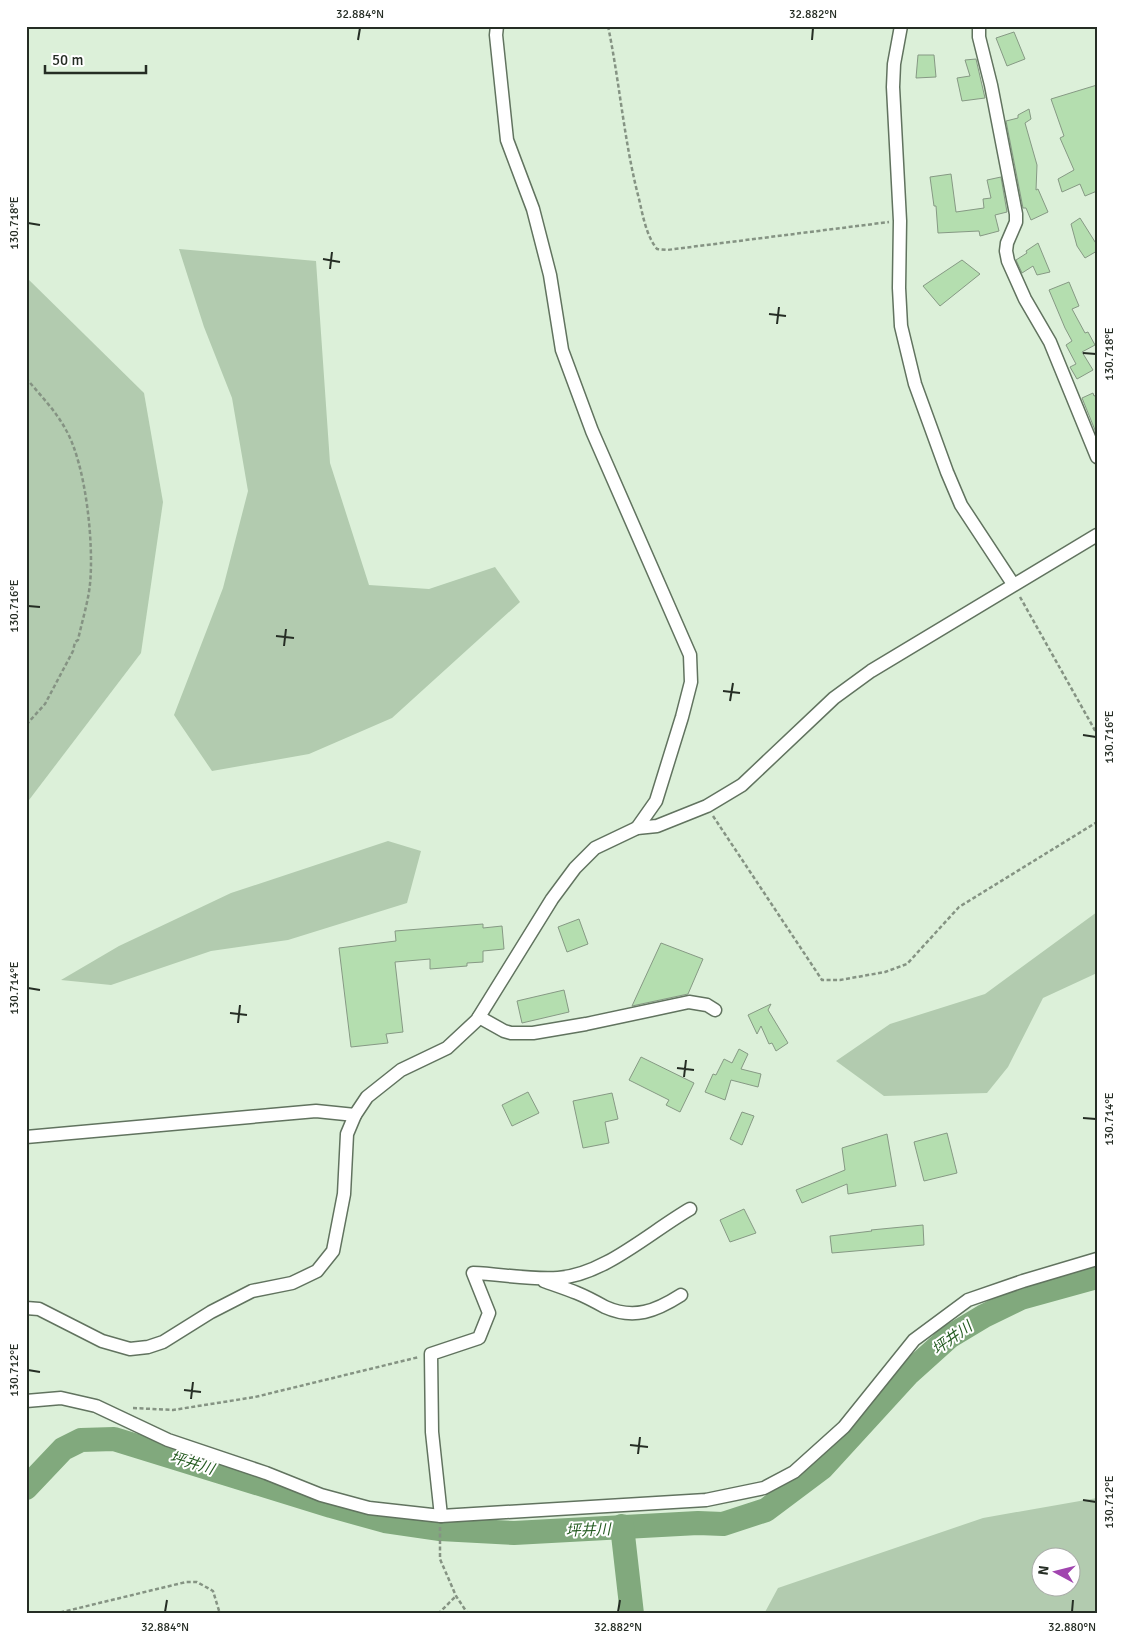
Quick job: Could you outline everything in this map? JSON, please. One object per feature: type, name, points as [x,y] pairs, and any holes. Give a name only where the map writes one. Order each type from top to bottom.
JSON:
[{"type":"street","points":[[497,26],[496,35],[507,140],[533,209],[538,228],[550,275],[562,350],[592,431],[690,655],[691,682],[656,801],[636,828]]},
{"type":"street","points":[[901,26],[894,64],[893,87],[900,221],[899,288],[901,326],[915,384],[961,505],[1013,584]]},
{"type":"street","points":[[979,26],[979,37],[991,85],[1016,214],[1016,222],[1007,243],[1008,261],[1025,299],[1050,342],[1097,457]]},
{"type":"street","points":[[26,1308],[38,1309],[102,1341],[130,1349],[148,1347],[163,1342],[211,1312],[252,1291],[292,1283],[317,1271],[333,1251],[344,1194],[347,1134],[354,1115],[367,1097],[401,1070],[448,1048],[479,1018],[552,899],[575,868],[595,848],[636,828],[657,826],[707,806],[742,785],[834,698],[871,671],[1097,535]]},
{"type":"street","points":[[479,1018],[504,1031],[533,1032],[586,1024],[689,1002],[715,1010]]},
{"type":"street","points":[[26,1137],[316,1111],[354,1115]]},
{"type":"street","points":[[441,1516],[432,1432],[431,1354],[479,1338],[489,1313],[473,1273],[560,1278],[584,1273],[690,1209]]},
{"type":"street","points":[[26,1401],[61,1398],[96,1406],[168,1440],[266,1473],[321,1495],[369,1508],[441,1516],[706,1500],[764,1488],[794,1472],[844,1427],[914,1340],[968,1300],[1097,1258]]},
{"type":"street","points":[[536,1278],[625,1314],[642,1313],[664,1306],[681,1295]]},
{"type":"path","points":[[608,26],[631,169],[644,220],[652,243],[657,249],[667,250],[900,221]]},
{"type":"path","points":[[26,378],[67,430],[77,459],[90,522],[90,583],[78,640],[75,642],[73,651],[45,704],[26,725]]},
{"type":"path","points":[[1013,584],[1097,734]]},
{"type":"path","points":[[707,806],[822,980],[840,980],[885,972],[906,964],[959,907],[1097,822]]},
{"type":"path","points":[[125,1408],[173,1410],[255,1397],[431,1354]]},
{"type":"path","points":[[441,1516],[440,1559],[456,1596],[468,1614]]},
{"type":"path","points":[[54,1614],[186,1582],[197,1582],[213,1591],[220,1614]]},
{"type":"path","points":[[438,1614],[456,1596]]},
{"type":"green space","points":[[179,249],[316,261],[330,463],[369,585],[429,589],[495,567],[520,602],[392,718],[309,754],[212,771],[174,715],[223,588],[248,491],[232,398],[204,327]]},
{"type":"green space","points":[[26,277],[144,393],[163,502],[141,653],[29,800],[26,801]]},
{"type":"green space","points":[[388,841],[421,851],[407,903],[288,940],[211,951],[111,985],[61,980],[119,946],[231,893]]},
{"type":"green space","points":[[1097,912],[1097,973],[1043,998],[1008,1067],[987,1093],[884,1096],[836,1061],[890,1024],[985,994]]},
{"type":"green space","points":[[1097,1498],[1097,1614],[764,1614],[778,1588],[983,1518]]},
{"type":"building","points":[[1014,32],[1025,59],[1007,66],[996,38]]},
{"type":"building","points":[[918,55],[934,55],[936,77],[916,78]]},
{"type":"building","points":[[976,59],[985,98],[962,101],[957,78],[970,76],[965,60]]},
{"type":"building","points":[[1097,85],[1097,191],[1085,196],[1080,184],[1062,192],[1058,179],[1074,170],[1060,138],[1064,136],[1051,99]]},
{"type":"building","points":[[1029,109],[1031,119],[1025,123],[1037,165],[1036,190],[1038,189],[1048,212],[1031,220],[1026,208],[1023,208],[1006,121],[1018,118],[1018,115]]},
{"type":"building","points":[[951,174],[956,212],[984,208],[983,199],[991,198],[987,180],[1001,177],[1007,212],[995,215],[999,231],[980,236],[979,231],[938,233],[936,206],[934,206],[930,177]]},
{"type":"building","points":[[1080,218],[1097,245],[1097,251],[1085,258],[1077,246],[1071,224]]},
{"type":"building","points":[[1038,243],[1050,272],[1037,275],[1033,266],[1022,273],[1016,260]]},
{"type":"building","points":[[962,260],[980,274],[940,306],[923,286]]},
{"type":"building","points":[[1069,282],[1079,306],[1072,309],[1085,333],[1088,332],[1095,345],[1082,352],[1093,370],[1077,379],[1070,367],[1076,364],[1066,345],[1072,341],[1049,290]]},
{"type":"building","points":[[1093,393],[1094,396],[1097,395],[1097,435],[1082,398]]},
{"type":"building","points":[[579,919],[588,944],[567,952],[558,927]]},
{"type":"building","points":[[483,924],[483,928],[502,926],[504,949],[483,951],[483,962],[467,963],[467,966],[430,969],[430,959],[395,962],[403,1032],[386,1034],[388,1043],[351,1047],[339,948],[396,941],[395,931]]},
{"type":"building","points":[[661,943],[703,959],[688,994],[632,1006]]},
{"type":"building","points":[[564,990],[569,1012],[522,1023],[517,1001]]},
{"type":"building","points":[[771,1004],[768,1010],[788,1043],[776,1051],[772,1043],[769,1044],[761,1026],[757,1034],[748,1015]]},
{"type":"building","points":[[739,1049],[748,1054],[741,1069],[761,1074],[758,1087],[731,1080],[725,1100],[705,1092],[713,1074],[716,1075],[724,1059],[732,1063]]},
{"type":"building","points":[[641,1057],[694,1083],[680,1112],[666,1105],[669,1100],[629,1080]]},
{"type":"building","points":[[528,1092],[539,1113],[512,1126],[502,1105]]},
{"type":"building","points":[[612,1093],[618,1119],[605,1122],[609,1143],[583,1148],[573,1101]]},
{"type":"building","points":[[742,1112],[754,1116],[742,1145],[730,1139]]},
{"type":"building","points":[[947,1133],[957,1173],[924,1181],[914,1142]]},
{"type":"building","points":[[887,1134],[896,1186],[848,1194],[847,1184],[802,1203],[796,1190],[845,1170],[842,1148]]},
{"type":"building","points":[[744,1209],[756,1233],[730,1242],[720,1220]]},
{"type":"building","points":[[923,1225],[924,1245],[832,1253],[830,1236]]},
{"type":"waterway","name":"坪井川","points":[[26,1488],[63,1449],[81,1440],[114,1439],[385,1521],[440,1529],[514,1533],[698,1523],[723,1524],[766,1510],[822,1468],[909,1373],[949,1337],[984,1316],[1021,1298],[1097,1277]]},
{"type":"waterway","points":[[622,1526],[632,1614]]}]
